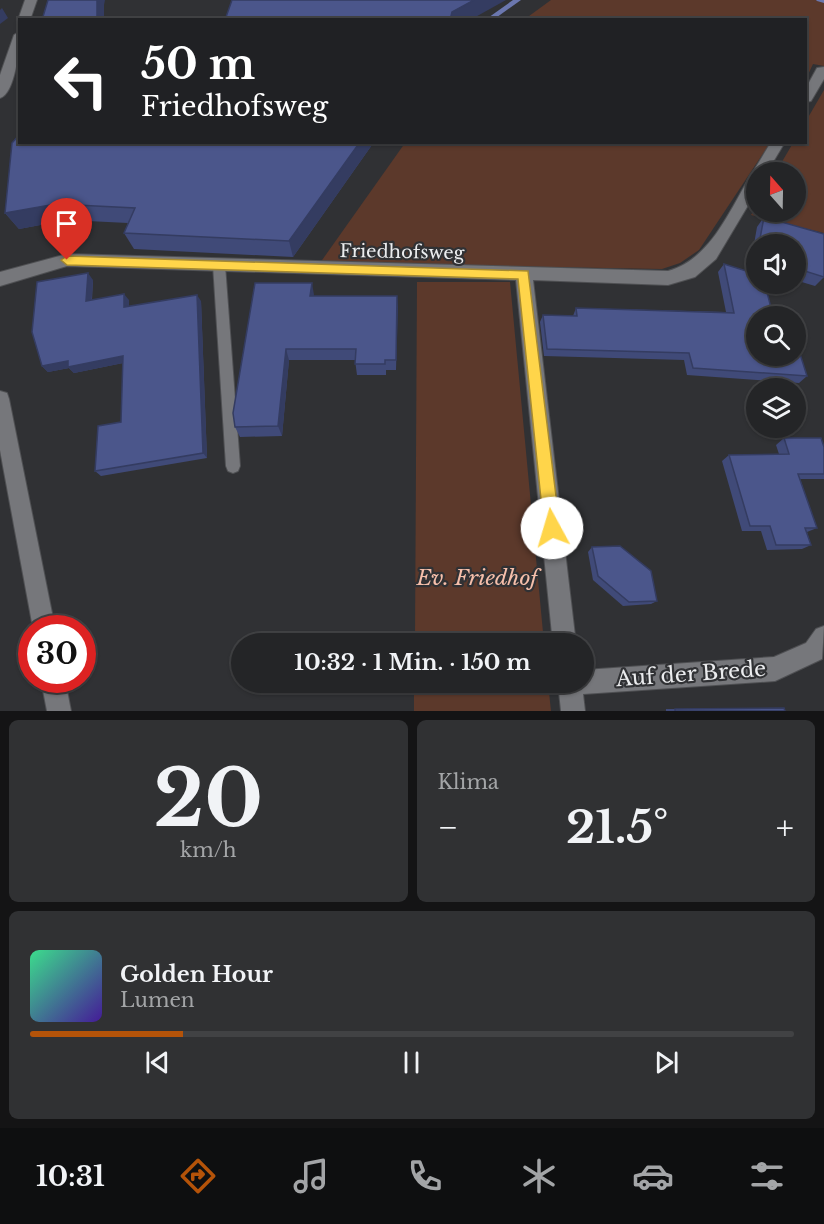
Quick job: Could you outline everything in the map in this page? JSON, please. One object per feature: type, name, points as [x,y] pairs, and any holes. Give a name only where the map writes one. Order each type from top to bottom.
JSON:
[{"type":"street","points":[[25,18],[31,0]]},
{"type":"street","points":[[0,94],[18,41]]},
{"type":"street","points":[[807,96],[823,69]]},
{"type":"street","points":[[766,162],[777,144]]},
{"type":"street","name":"Friedhofsweg","points":[[0,279],[67,260],[668,278],[689,272],[710,255],[746,196]]},
{"type":"street","points":[[524,274],[564,633]]},
{"type":"street","points":[[0,399],[42,615]]},
{"type":"street","name":"Auf der Brede","points":[[594,682],[775,669],[814,651],[824,637]]},
{"type":"street","points":[[56,693],[59,711]]},
{"type":"street","name":"Auf der Brede","points":[[573,711],[575,693]]},
{"type":"lane","points":[[219,265],[233,466]]},
{"type":"green space","points":[[551,0],[824,0],[824,66],[813,64],[807,77],[807,18],[526,18]]},
{"type":"green space","points":[[824,90],[824,233],[779,222],[806,222],[806,162],[782,162],[792,144],[807,144],[807,119]]},
{"type":"green space","points":[[404,144],[769,144],[757,162],[746,162],[746,179],[699,250],[680,263],[662,269],[320,263]]},
{"type":"green space","name":"Ev. Friedhof","points":[[417,282],[510,282],[543,633],[415,633]]},
{"type":"green space","points":[[414,693],[549,693],[551,711],[414,711]]},
{"type":"building","points":[[48,0],[97,0],[97,18],[43,18]]},
{"type":"building","points":[[232,0],[474,0],[452,12],[450,18],[226,18]]},
{"type":"building","points":[[18,136],[18,144],[359,144],[289,241],[124,233],[135,208],[56,204],[5,213],[12,143]]},
{"type":"building","points":[[763,222],[782,222],[824,234],[824,277],[806,271],[806,234],[761,234]]},
{"type":"building","points":[[724,264],[746,271],[746,294],[768,294],[770,306],[746,306],[746,366],[804,366],[807,376],[693,368],[689,353],[547,349],[543,315],[577,316],[576,308],[734,313]]},
{"type":"building","points":[[88,273],[86,301],[124,294],[124,307],[197,295],[203,453],[95,471],[98,426],[121,422],[123,356],[68,367],[68,361],[42,366],[32,332],[37,282]]},
{"type":"building","points":[[255,283],[312,283],[310,296],[397,296],[396,360],[385,360],[385,364],[355,364],[356,349],[286,349],[278,426],[235,427],[233,413]]},
{"type":"building","points":[[784,438],[821,438],[824,447],[824,474],[798,474],[817,528],[805,528],[811,545],[776,545],[770,526],[750,526],[729,455],[789,454]]},
{"type":"building","points":[[620,546],[651,571],[657,601],[629,602],[598,576],[592,547]]},
{"type":"building","points":[[784,708],[785,711],[675,711],[675,709]]},
{"type":"waterway","points":[[491,18],[518,0]]},
{"type":"waterway","points":[[819,0],[824,1]]},
{"type":"route","points":[[67,260],[524,274],[552,528]]}]
